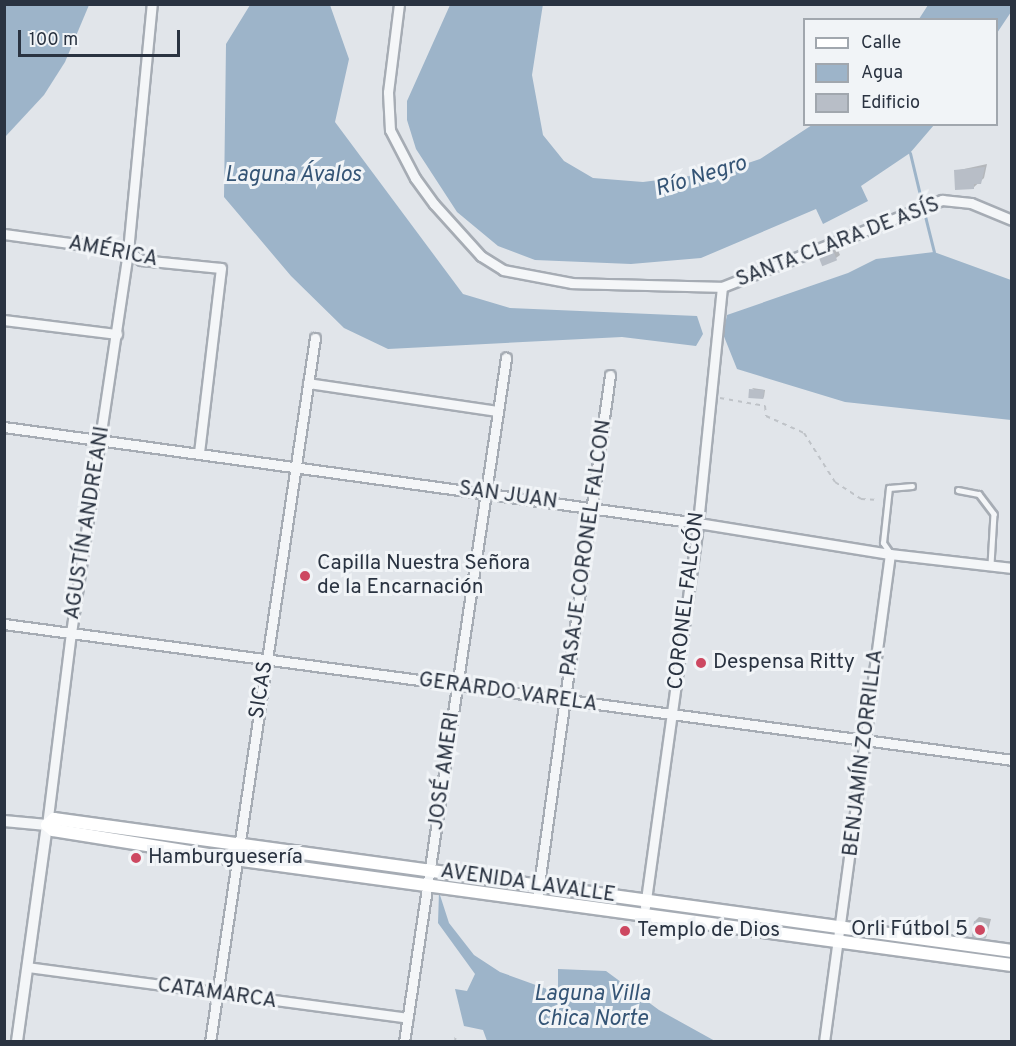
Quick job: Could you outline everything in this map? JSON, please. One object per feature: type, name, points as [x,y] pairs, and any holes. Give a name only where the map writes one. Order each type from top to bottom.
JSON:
[{"type":"main road","name":"AVENIDA LAVALLE","points":[[1011,951],[646,900],[538,893],[428,886],[235,859],[53,830],[47,825],[54,819],[431,871],[538,893],[644,914],[1011,965]]},
{"type":"street","name":"AGUSTÍN ANDREANI","points":[[17,1041],[71,633],[102,439],[128,251],[152,4]]},
{"type":"street","name":"SANTA CLARA DE ASÍS","points":[[399,4],[388,92],[390,130],[414,178],[481,256],[503,270],[572,283],[722,287],[942,200],[970,203],[1011,220]]},
{"type":"street","name":"AMÉRICA","points":[[4,234],[128,251],[141,260],[221,268],[199,453]]},
{"type":"street","name":"CORONEL FALCÓN","points":[[644,914],[698,523],[722,287]]},
{"type":"street","points":[[4,320],[117,334]]},
{"type":"street","name":"SICAS","points":[[210,1041],[235,859],[315,338]]},
{"type":"street","name":"JOSÉ AMERI","points":[[404,1041],[431,871],[483,493],[506,358]]},
{"type":"street","name":"PASAJE CORONEL FALCON","points":[[538,893],[610,375]]},
{"type":"street","points":[[308,383],[498,411]]},
{"type":"street","name":"SAN JUAN","points":[[4,427],[698,523],[890,554],[1011,568]]},
{"type":"street","name":"BENJAMÍN ZORRILLA","points":[[824,1041],[837,941],[842,928],[890,554]]},
{"type":"street","name":"GERARDO VARELA","points":[[4,624],[1011,760]]},
{"type":"street","name":"AVENIDA LAVALLE","points":[[4,821],[47,825]]},
{"type":"street","name":"CATAMARCA","points":[[27,967],[408,1018]]},
{"type":"lane","points":[[887,501],[889,488],[912,486]]},
{"type":"lane","points":[[958,490],[979,494],[994,514],[991,565]]},
{"type":"lane","name":"BENJAMÍN ZORRILLA","points":[[887,501],[883,543],[890,554]]},
{"type":"path","points":[[711,396],[765,406],[766,416],[804,433],[835,482],[861,499],[887,501]]},
{"type":"path","points":[[454,1041],[456,1033]]},
{"type":"water","points":[[5,4],[89,5],[65,62],[44,95],[5,137]]},
{"type":"water","name":"Río Negro","points":[[543,4],[532,75],[543,135],[564,161],[593,178],[643,182],[721,172],[760,159],[810,126],[933,126],[910,153],[861,186],[868,201],[823,224],[816,209],[701,258],[631,264],[535,260],[498,246],[457,212],[416,149],[407,120],[407,101],[450,5]]},
{"type":"water","name":"Laguna Ávalos","points":[[250,5],[330,5],[349,59],[335,122],[463,294],[510,308],[697,316],[703,334],[696,346],[622,337],[388,349],[344,328],[291,276],[224,197],[226,44]]},
{"type":"water","points":[[928,5],[1011,5],[1011,12],[998,32],[998,18],[920,18]]},
{"type":"water","points":[[934,252],[1011,280],[1011,420],[845,402],[737,369],[723,334],[727,315],[848,273],[876,259]]},
{"type":"water","name":"Laguna Villa Chica Norte","points":[[439,892],[449,923],[474,955],[500,972],[558,993],[558,969],[606,971],[659,1010],[715,1041],[487,1041],[483,1030],[464,1026],[455,989],[467,991],[475,974],[438,923]]},
{"type":"building","points":[[985,167],[981,184],[974,184],[974,189],[955,190],[954,170]]},
{"type":"building","points":[[833,250],[837,260],[822,266],[818,256]]},
{"type":"building","points":[[749,389],[764,390],[763,399],[748,398]]},
{"type":"building","name":"Orli Fútbol 5","points":[[974,921],[988,923],[986,939],[972,937]]},
{"type":"waterway","points":[[910,153],[921,199]]},
{"type":"waterway","points":[[925,216],[934,252]]},
{"type":"place","name":"Capilla Nuestra Señora de la Encarnación","points":[[305,576]]},
{"type":"place","name":"Despensa Ritty","points":[[701,663]]},
{"type":"place","name":"Hamburguesería","points":[[136,858]]},
{"type":"place","name":"Orli Fútbol 5","points":[[980,930]]},
{"type":"place","name":"Templo de Dios","points":[[625,931]]}]
